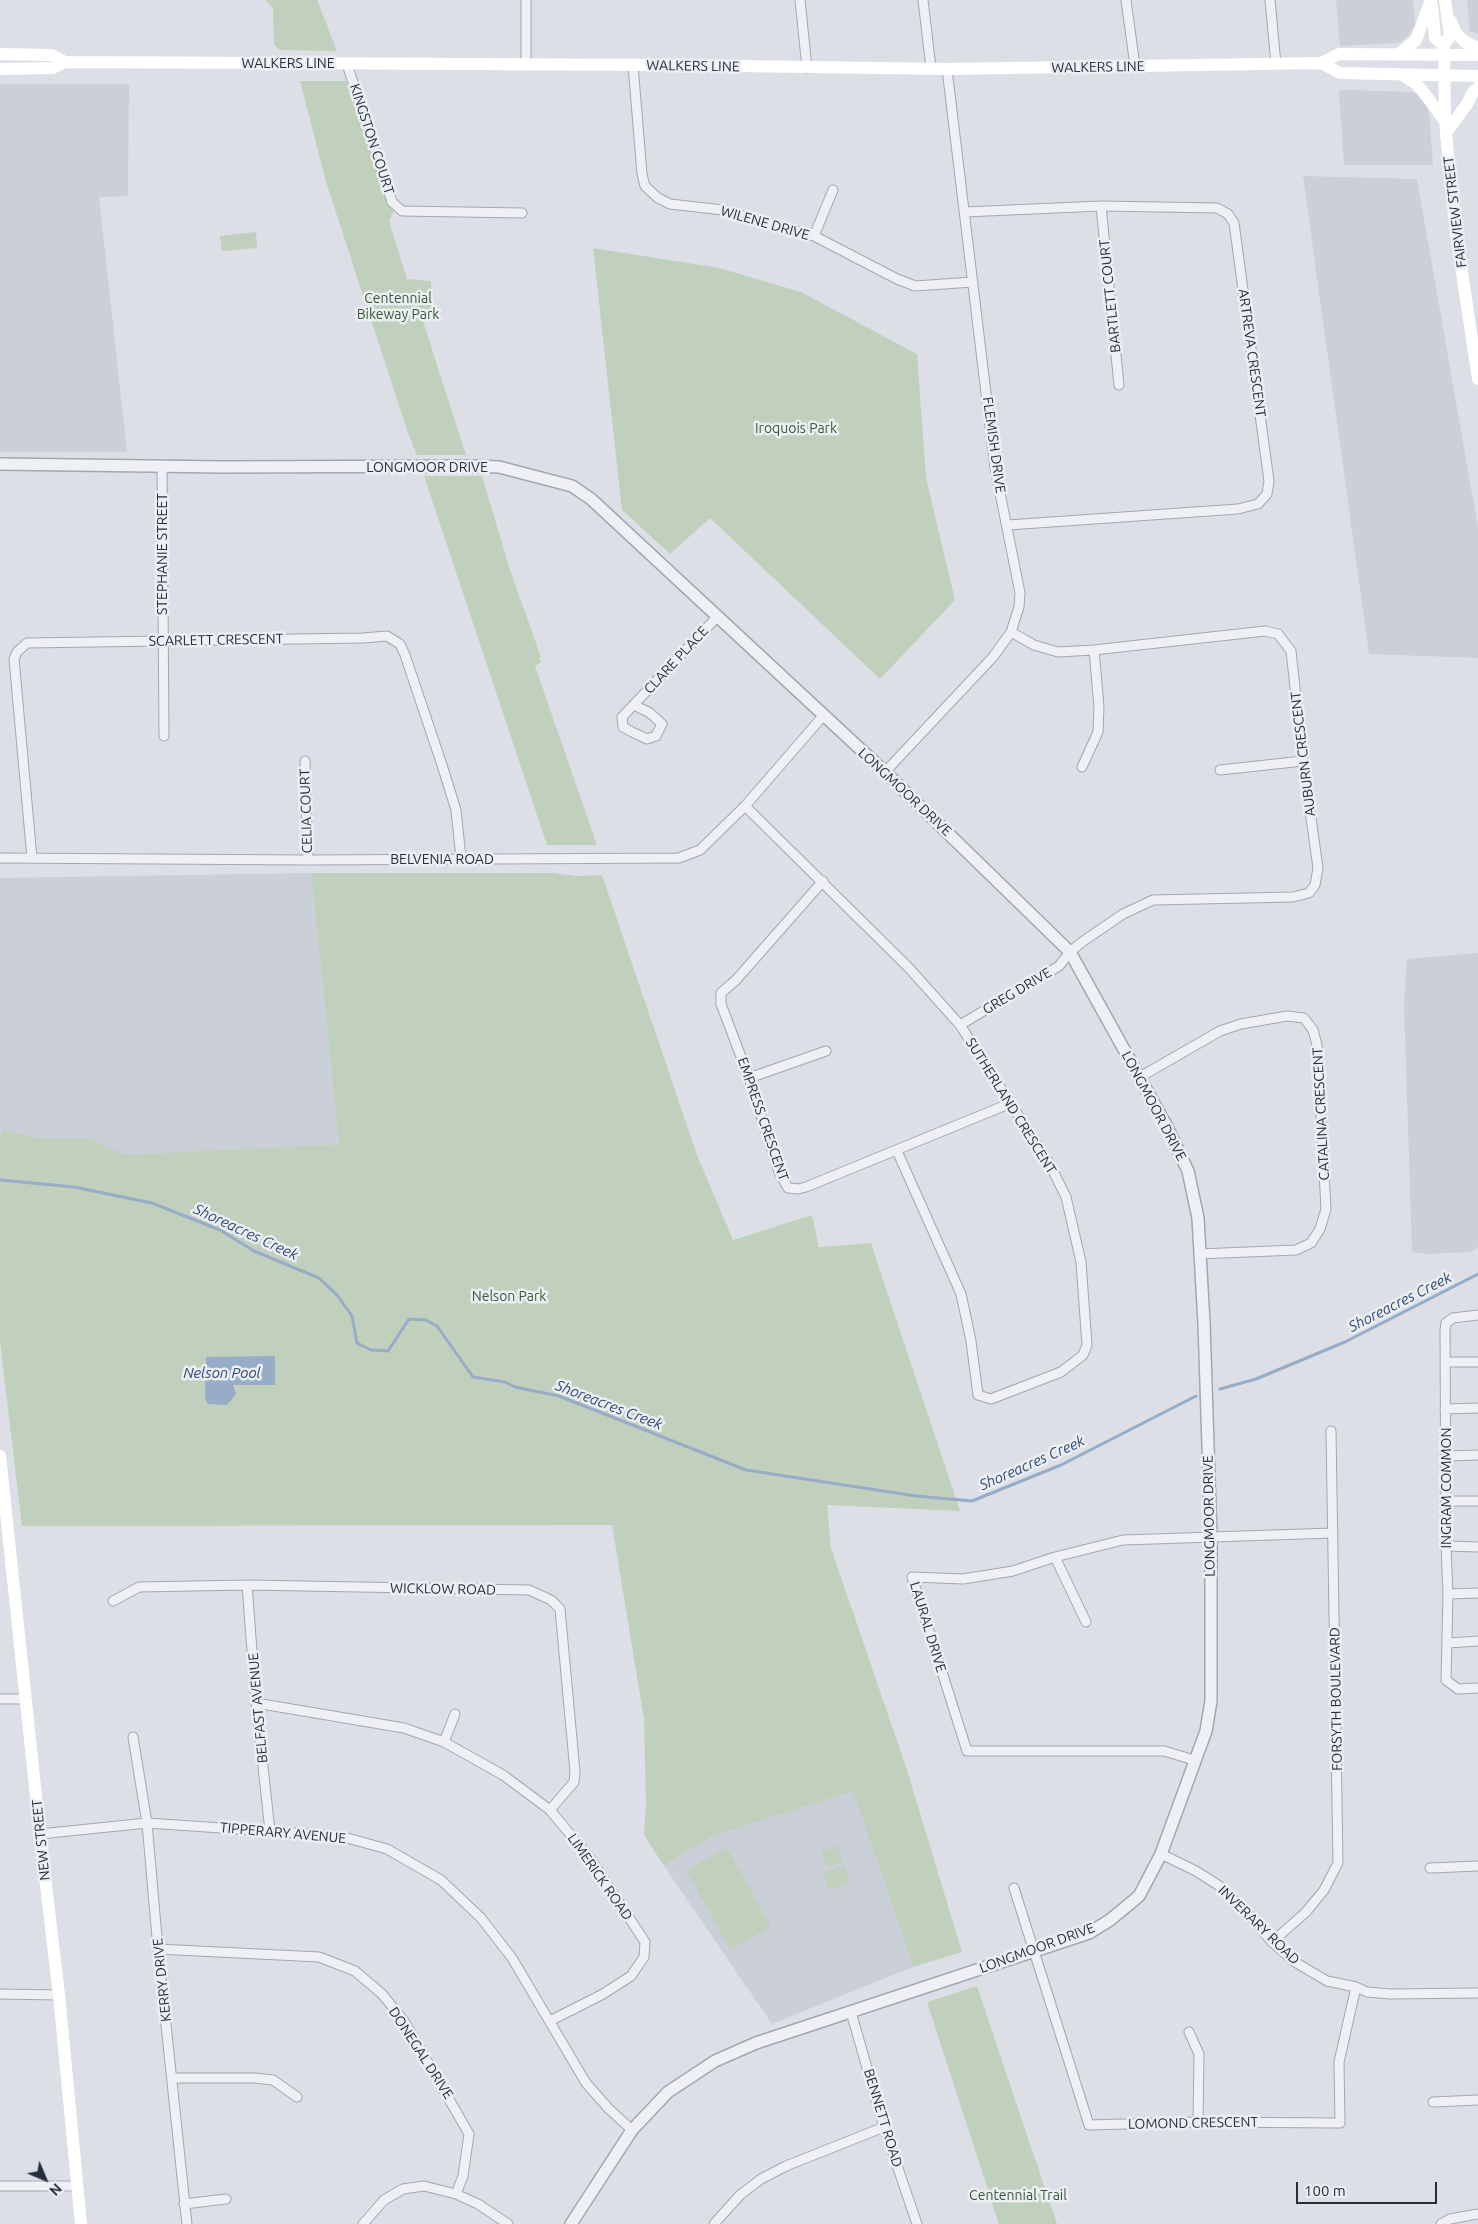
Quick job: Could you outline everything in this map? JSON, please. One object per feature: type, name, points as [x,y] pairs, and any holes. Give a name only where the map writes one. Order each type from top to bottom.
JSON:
[{"type":"main road","name":"FAIRVIEW STREET","points":[[1431,0],[1435,38],[1444,50]]},
{"type":"main road","points":[[1399,54],[1416,40],[1431,0]]},
{"type":"main road","name":"FAIRVIEW STREET","points":[[1446,5],[1450,36],[1444,50],[1445,127],[1455,226],[1478,378]]},
{"type":"main road","points":[[1446,5],[1456,33],[1465,42],[1478,48]]},
{"type":"main road","name":"WALKERS LINE","points":[[0,69],[53,68],[65,62],[526,64],[947,69],[1321,63],[1339,54],[1399,54],[1444,50],[1478,55]]},
{"type":"main road","name":"WALKERS LINE","points":[[0,54],[52,55],[65,62]]},
{"type":"main road","name":"WALKERS LINE","points":[[1321,63],[1340,73],[1478,76]]},
{"type":"main road","points":[[1400,74],[1415,83],[1422,90],[1445,127],[1467,104],[1473,92],[1478,88]]},
{"type":"main road","name":"NEW STREET","points":[[0,1456],[59,1995],[81,2224]]},
{"type":"street","points":[[526,0],[526,64]]},
{"type":"street","points":[[800,0],[807,68]]},
{"type":"street","points":[[923,0],[932,68]]},
{"type":"street","points":[[1126,0],[1135,66]]},
{"type":"street","points":[[1270,0],[1276,64]]},
{"type":"street","name":"KINGSTON COURT","points":[[348,64],[392,202],[402,211],[522,213]]},
{"type":"street","name":"WILENE DRIVE","points":[[633,65],[642,174],[645,186],[658,198],[670,204],[723,210],[814,236],[897,279],[915,286],[973,282]]},
{"type":"street","name":"FLEMISH DRIVE","points":[[885,772],[994,657],[1011,632],[1018,617],[1020,593],[1008,525],[995,468],[947,69]]},
{"type":"street","points":[[814,236],[833,190]]},
{"type":"street","name":"ARTREVA CRESCENT","points":[[965,212],[1101,206],[1217,208],[1228,214],[1234,223],[1269,481],[1268,494],[1258,504],[1238,509],[1008,525]]},
{"type":"street","name":"BARTLETT COURT","points":[[1101,206],[1119,385]]},
{"type":"street","name":"LONGMOOR DRIVE","points":[[0,464],[473,466],[499,468],[534,475],[572,486],[591,499],[885,772],[1070,952],[1167,1127],[1188,1171],[1198,1218],[1204,1323],[1211,1538],[1212,1701],[1206,1731],[1161,1854],[1139,1896],[1110,1920],[1089,1933],[756,2043],[715,2061],[668,2092],[632,2130],[571,2224]]},
{"type":"street","name":"STEPHANIE STREET","points":[[162,466],[164,736]]},
{"type":"street","name":"CLARE PLACE","points":[[634,705],[650,713],[662,724],[656,736],[647,739],[623,727],[622,717],[718,616]]},
{"type":"street","name":"AUBURN CRESCENT","points":[[1011,632],[1034,645],[1058,652],[1094,650],[1265,631],[1278,634],[1291,651],[1302,761],[1318,868],[1315,885],[1309,893],[1292,897],[1152,900],[1123,914],[1070,952]]},
{"type":"street","name":"SCARLETT CRESCENT","points":[[32,858],[14,659],[17,652],[27,643],[163,642],[387,636],[400,644],[456,810],[460,858]]},
{"type":"street","points":[[1082,767],[1098,732],[1094,650]]},
{"type":"street","name":"BELVENIA ROAD","points":[[0,858],[308,860],[679,858],[700,850],[746,806],[823,716]]},
{"type":"street","name":"CELIA COURT","points":[[305,761],[308,860]]},
{"type":"street","points":[[1220,770],[1302,761]]},
{"type":"street","name":"SUTHERLAND CRESCENT","points":[[746,806],[909,968],[960,1025],[1049,1163],[1066,1197],[1081,1262],[1087,1345],[1084,1355],[1061,1372],[991,1400],[978,1395],[973,1370],[971,1341],[961,1294],[897,1151]]},
{"type":"street","name":"EMPRESS CRESCENT","points":[[823,881],[736,980],[721,993],[721,1004],[749,1078],[779,1172],[788,1188],[798,1189],[806,1187],[1011,1103]]},
{"type":"street","name":"GREG DRIVE","points":[[960,1025],[1059,966],[1070,952]]},
{"type":"street","name":"CATALINA CRESCENT","points":[[1140,1077],[1220,1031],[1241,1024],[1288,1016],[1304,1018],[1313,1030],[1317,1045],[1326,1209],[1320,1229],[1311,1244],[1296,1250],[1199,1254]]},
{"type":"street","points":[[749,1078],[826,1051]]},
{"type":"street","name":"INGRAM COMMON","points":[[1478,1315],[1458,1316],[1446,1323],[1445,1362],[1448,1594],[1446,1680],[1458,1689],[1478,1688]]},
{"type":"street","points":[[1445,1362],[1478,1362]]},
{"type":"street","points":[[1445,1409],[1478,1408]]},
{"type":"street","name":"FORSYTH BOULEVARD","points":[[1272,1942],[1306,1912],[1324,1890],[1338,1864],[1332,1431]]},
{"type":"street","points":[[1446,1456],[1478,1455]]},
{"type":"street","points":[[1446,1501],[1478,1501]]},
{"type":"street","name":"LAURAL DRIVE","points":[[1194,1760],[1164,1752],[967,1751],[912,1576],[963,1579],[1013,1571],[1055,1557],[1123,1540],[1333,1533]]},
{"type":"street","points":[[1446,1546],[1478,1547]]},
{"type":"street","points":[[1055,1557],[1086,1622]]},
{"type":"street","name":"WICKLOW ROAD","points":[[113,1601],[140,1587],[247,1585],[529,1590],[551,1600],[560,1609],[575,1772],[574,1782],[550,1810]]},
{"type":"street","name":"BELFAST AVENUE","points":[[247,1585],[256,1703],[270,1831]]},
{"type":"street","points":[[1448,1594],[1478,1593]]},
{"type":"street","points":[[1448,1643],[1478,1641]]},
{"type":"street","points":[[0,1699],[26,1699]]},
{"type":"street","name":"LIMERICK ROAD","points":[[256,1703],[404,1728],[444,1742],[503,1775],[550,1810],[590,1858],[645,1942],[644,1957],[631,1976],[603,1994],[550,2021]]},
{"type":"street","points":[[444,1742],[455,1714]]},
{"type":"street","name":"KERRY DRIVE","points":[[133,1737],[147,1823],[158,1950],[187,2224]]},
{"type":"street","name":"TIPPERARY AVENUE","points":[[40,1834],[147,1823],[340,1836],[387,1849],[441,1880],[481,1918],[512,1958],[586,2083],[608,2109],[632,2130]]},
{"type":"street","name":"INVERARY ROAD","points":[[1161,1854],[1196,1871],[1218,1885],[1242,1907],[1272,1942],[1295,1962],[1327,1981],[1356,1987],[1367,1992],[1390,1994],[1478,1993]]},
{"type":"street","points":[[1430,1868],[1478,1866]]},
{"type":"street","points":[[1014,1888],[1036,1952]]},
{"type":"street","name":"DONEGAL DRIVE","points":[[158,1950],[319,1957],[355,1971],[382,1994],[404,2021],[469,2134],[463,2176],[456,2194]]},
{"type":"street","name":"LOMOND CRESCENT","points":[[1036,1952],[1089,2125],[1198,2122],[1340,2123],[1339,2062],[1356,1987]]},
{"type":"street","points":[[0,1994],[59,1995]]},
{"type":"street","name":"BENNETT ROAD","points":[[851,2012],[884,2127],[917,2224]]},
{"type":"street","points":[[1189,2032],[1199,2054],[1198,2122]]},
{"type":"street","points":[[173,2078],[255,2078],[273,2080],[297,2097]]},
{"type":"street","points":[[1433,2102],[1478,2100]]},
{"type":"street","points":[[714,2224],[740,2195],[761,2179],[786,2166],[884,2127]]},
{"type":"street","points":[[0,2186],[77,2186]]},
{"type":"street","points":[[363,2224],[384,2200],[403,2189],[424,2186],[456,2194],[478,2204],[508,2224]]},
{"type":"street","points":[[184,2204],[226,2199]]},
{"type":"street","points":[[1441,2224],[1450,2219],[1478,2214]]},
{"type":"shaded area","points":[[1336,0],[1413,0],[1415,25],[1407,37],[1398,43],[1340,46]]},
{"type":"shaded area","points":[[1467,0],[1478,0],[1478,33],[1470,32]]},
{"type":"shaded area","points":[[0,84],[129,84],[128,196],[99,197],[127,452],[0,452]]},
{"type":"shaded area","points":[[1339,91],[1412,92],[1417,95],[1426,104],[1429,112],[1433,165],[1344,165]]},
{"type":"shaded area","points":[[1303,176],[1417,179],[1478,528],[1478,658],[1369,654]]},
{"type":"shaded area","points":[[311,873],[339,1144],[0,1162],[0,878]]},
{"type":"shaded area","points":[[1478,953],[1478,1247],[1471,1252],[1426,1254],[1412,1252],[1404,1003],[1407,959]]},
{"type":"shaded area","points":[[853,1791],[913,1967],[772,2024],[664,1866],[711,1837]]},
{"type":"green space","points":[[265,0],[317,0],[337,51],[280,50],[274,45],[273,8]]},
{"type":"green space","name":"Centennial Bikeway Park","points":[[300,81],[346,81],[385,198],[394,211],[389,221],[407,279],[431,281],[433,320],[423,321],[466,455],[417,455],[408,433],[326,182]]},
{"type":"green space","points":[[256,232],[257,248],[222,251],[220,236]]},
{"type":"green space","name":"Iroquois Park","points":[[593,248],[719,268],[801,292],[917,354],[926,478],[955,600],[880,679],[710,518],[670,554],[622,510]]},
{"type":"green space","points":[[424,476],[482,476],[509,567],[541,657],[539,658],[541,662],[535,666],[597,845],[547,845]]},
{"type":"green space","name":"Nelson Park","points":[[311,873],[553,873],[576,876],[602,875],[697,1155],[733,1240],[812,1215],[819,1247],[871,1243],[960,1511],[827,1505],[831,1548],[908,1773],[962,1952],[913,1967],[853,1791],[711,1837],[664,1866],[644,1835],[646,1805],[644,1719],[612,1525],[22,1526],[0,1342],[0,1138],[4,1129],[33,1138],[90,1139],[125,1155],[339,1144]]},
{"type":"green space","points":[[838,1846],[843,1862],[827,1867],[821,1851]]},
{"type":"green space","points":[[727,1848],[771,1927],[730,1949],[686,1870]]},
{"type":"green space","points":[[844,1866],[850,1883],[829,1890],[823,1873]]},
{"type":"green space","name":"Centennial Trail","points":[[977,1986],[1057,2224],[999,2224],[927,2002]]},
{"type":"water","name":"Nelson Pool","points":[[275,1356],[275,1385],[233,1385],[236,1394],[227,1405],[208,1404],[205,1398],[206,1357]]},
{"type":"waterway","name":"Shoreacres Creek","points":[[0,1180],[74,1187],[152,1203],[220,1230],[254,1251],[319,1278],[337,1295],[352,1316],[357,1343],[371,1350],[388,1351],[409,1319],[426,1320],[437,1326],[473,1377],[505,1382],[515,1387],[559,1396],[746,1470],[916,1496],[972,1501],[1061,1465],[1196,1396]]},
{"type":"waterway","name":"Shoreacres Creek","points":[[1220,1389],[1256,1379],[1345,1342],[1478,1274]]}]
